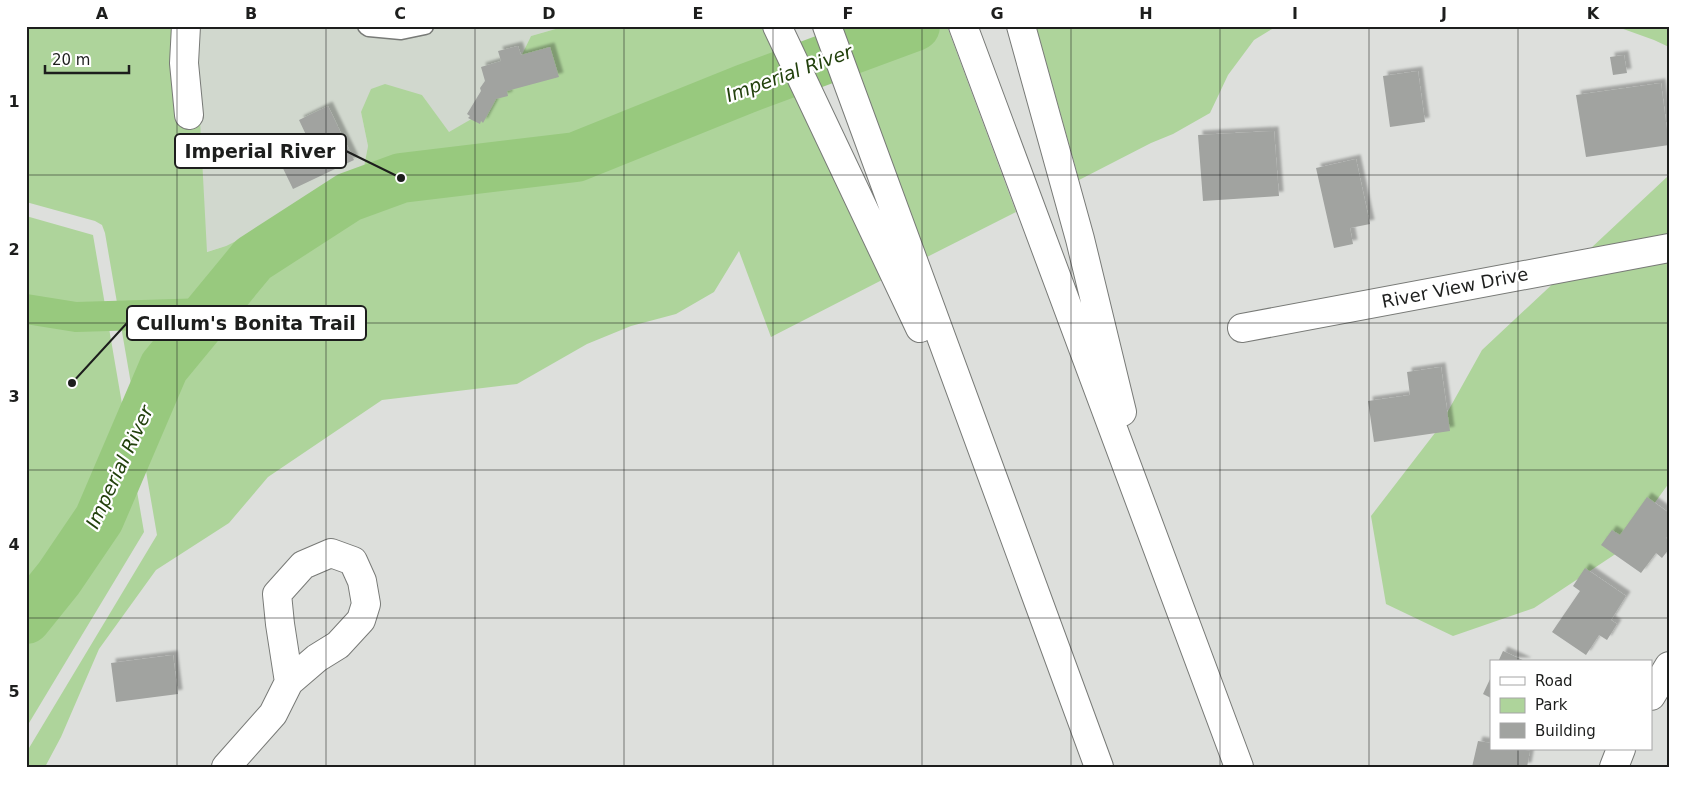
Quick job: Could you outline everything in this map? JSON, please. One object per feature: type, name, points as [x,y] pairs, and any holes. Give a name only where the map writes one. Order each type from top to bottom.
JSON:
[{"type":"main road","points":[[186,26],[184,63],[189,115]]},
{"type":"main road","points":[[777,26],[916,298]]},
{"type":"main road","points":[[827,26],[916,298],[1008,521],[1099,767]]},
{"type":"main road","points":[[963,26],[1239,767]]},
{"type":"main road","points":[[1021,26],[1080,239],[1152,532]]},
{"type":"main road","name":"River View Drive","points":[[1242,328],[1669,248]]},
{"type":"main road","points":[[1652,694],[1669,666]]},
{"type":"main road","points":[[226,767],[273,714],[289,682]]},
{"type":"main road","points":[[1614,767],[1621,750]]},
{"type":"lane","points":[[366,26],[369,28],[401,31],[425,26]]},
{"type":"shaded area","points":[[195,26],[566,26],[531,36],[512,75],[487,110],[449,133],[422,95],[361,112],[368,146],[363,172],[340,191],[285,211],[246,236],[226,246],[206,252]]},
{"type":"green space","points":[[26,26],[195,26],[207,252],[226,246],[246,236],[285,211],[340,191],[363,172],[368,146],[361,112],[371,89],[385,84],[422,95],[449,132],[487,110],[512,75],[531,36],[566,26],[761,26],[882,280],[771,337],[739,251],[714,292],[676,314],[631,326],[587,344],[517,384],[382,400],[268,477],[229,523],[156,570],[99,649],[61,737],[45,767],[26,767],[26,753],[157,535],[105,233],[102,225],[95,221],[26,202]]},
{"type":"green space","points":[[842,26],[947,26],[1016,212],[927,257]]},
{"type":"green space","points":[[1036,26],[1277,26],[1254,40],[1228,75],[1210,113],[1173,134],[1151,143],[1079,180]]},
{"type":"green space","points":[[1615,26],[1669,26],[1669,47],[1654,40]]},
{"type":"green space","points":[[1669,166],[1669,483],[1620,551],[1534,608],[1453,636],[1386,604],[1371,516],[1438,429],[1482,350],[1667,177]]},
{"type":"green space","points":[[26,216],[93,235],[144,532],[26,728]]},
{"type":"building","points":[[518,46],[521,55],[550,47],[559,77],[507,91],[508,96],[496,99],[483,123],[481,121],[480,124],[468,118],[470,116],[467,114],[485,81],[481,67],[501,61],[498,51]]},
{"type":"building","points":[[1624,55],[1627,73],[1613,75],[1610,57]]},
{"type":"building","points":[[1418,71],[1425,122],[1390,127],[1383,76]]},
{"type":"building","points":[[1661,83],[1669,145],[1586,157],[1576,95]]},
{"type":"building","points":[[328,106],[354,160],[293,189],[275,152],[307,137],[299,120]]},
{"type":"building","points":[[1274,131],[1279,196],[1203,201],[1198,135]]},
{"type":"building","points":[[1356,159],[1370,224],[1350,228],[1353,244],[1334,248],[1316,168]]},
{"type":"building","points":[[1441,367],[1450,431],[1374,442],[1368,401],[1410,395],[1407,372]]},
{"type":"building","points":[[1647,497],[1669,513],[1669,535],[1666,538],[1669,540],[1669,549],[1662,558],[1656,553],[1641,573],[1601,545],[1612,530],[1620,535]]},
{"type":"building","points":[[1585,568],[1626,596],[1611,620],[1617,624],[1607,640],[1599,635],[1586,655],[1552,632],[1580,591],[1573,586]]},
{"type":"building","points":[[1503,651],[1523,660],[1499,660]]},
{"type":"building","points":[[173,655],[178,694],[116,702],[111,663]]},
{"type":"building","points":[[1490,679],[1490,698],[1483,694]]},
{"type":"building","points":[[1478,741],[1490,743],[1490,750],[1530,751],[1527,767],[1472,767]]},
{"type":"waterway","name":"Imperial River","points":[[26,619],[59,578],[99,519],[164,367],[253,259],[349,197],[401,178],[576,157],[745,89],[915,26]]},
{"type":"waterway","points":[[26,309],[76,317],[208,313]]},
{"type":"place","name":"Imperial River","points":[[401,178]]},
{"type":"place","name":"Cullum's Bonita Trail","points":[[72,383]]}]
